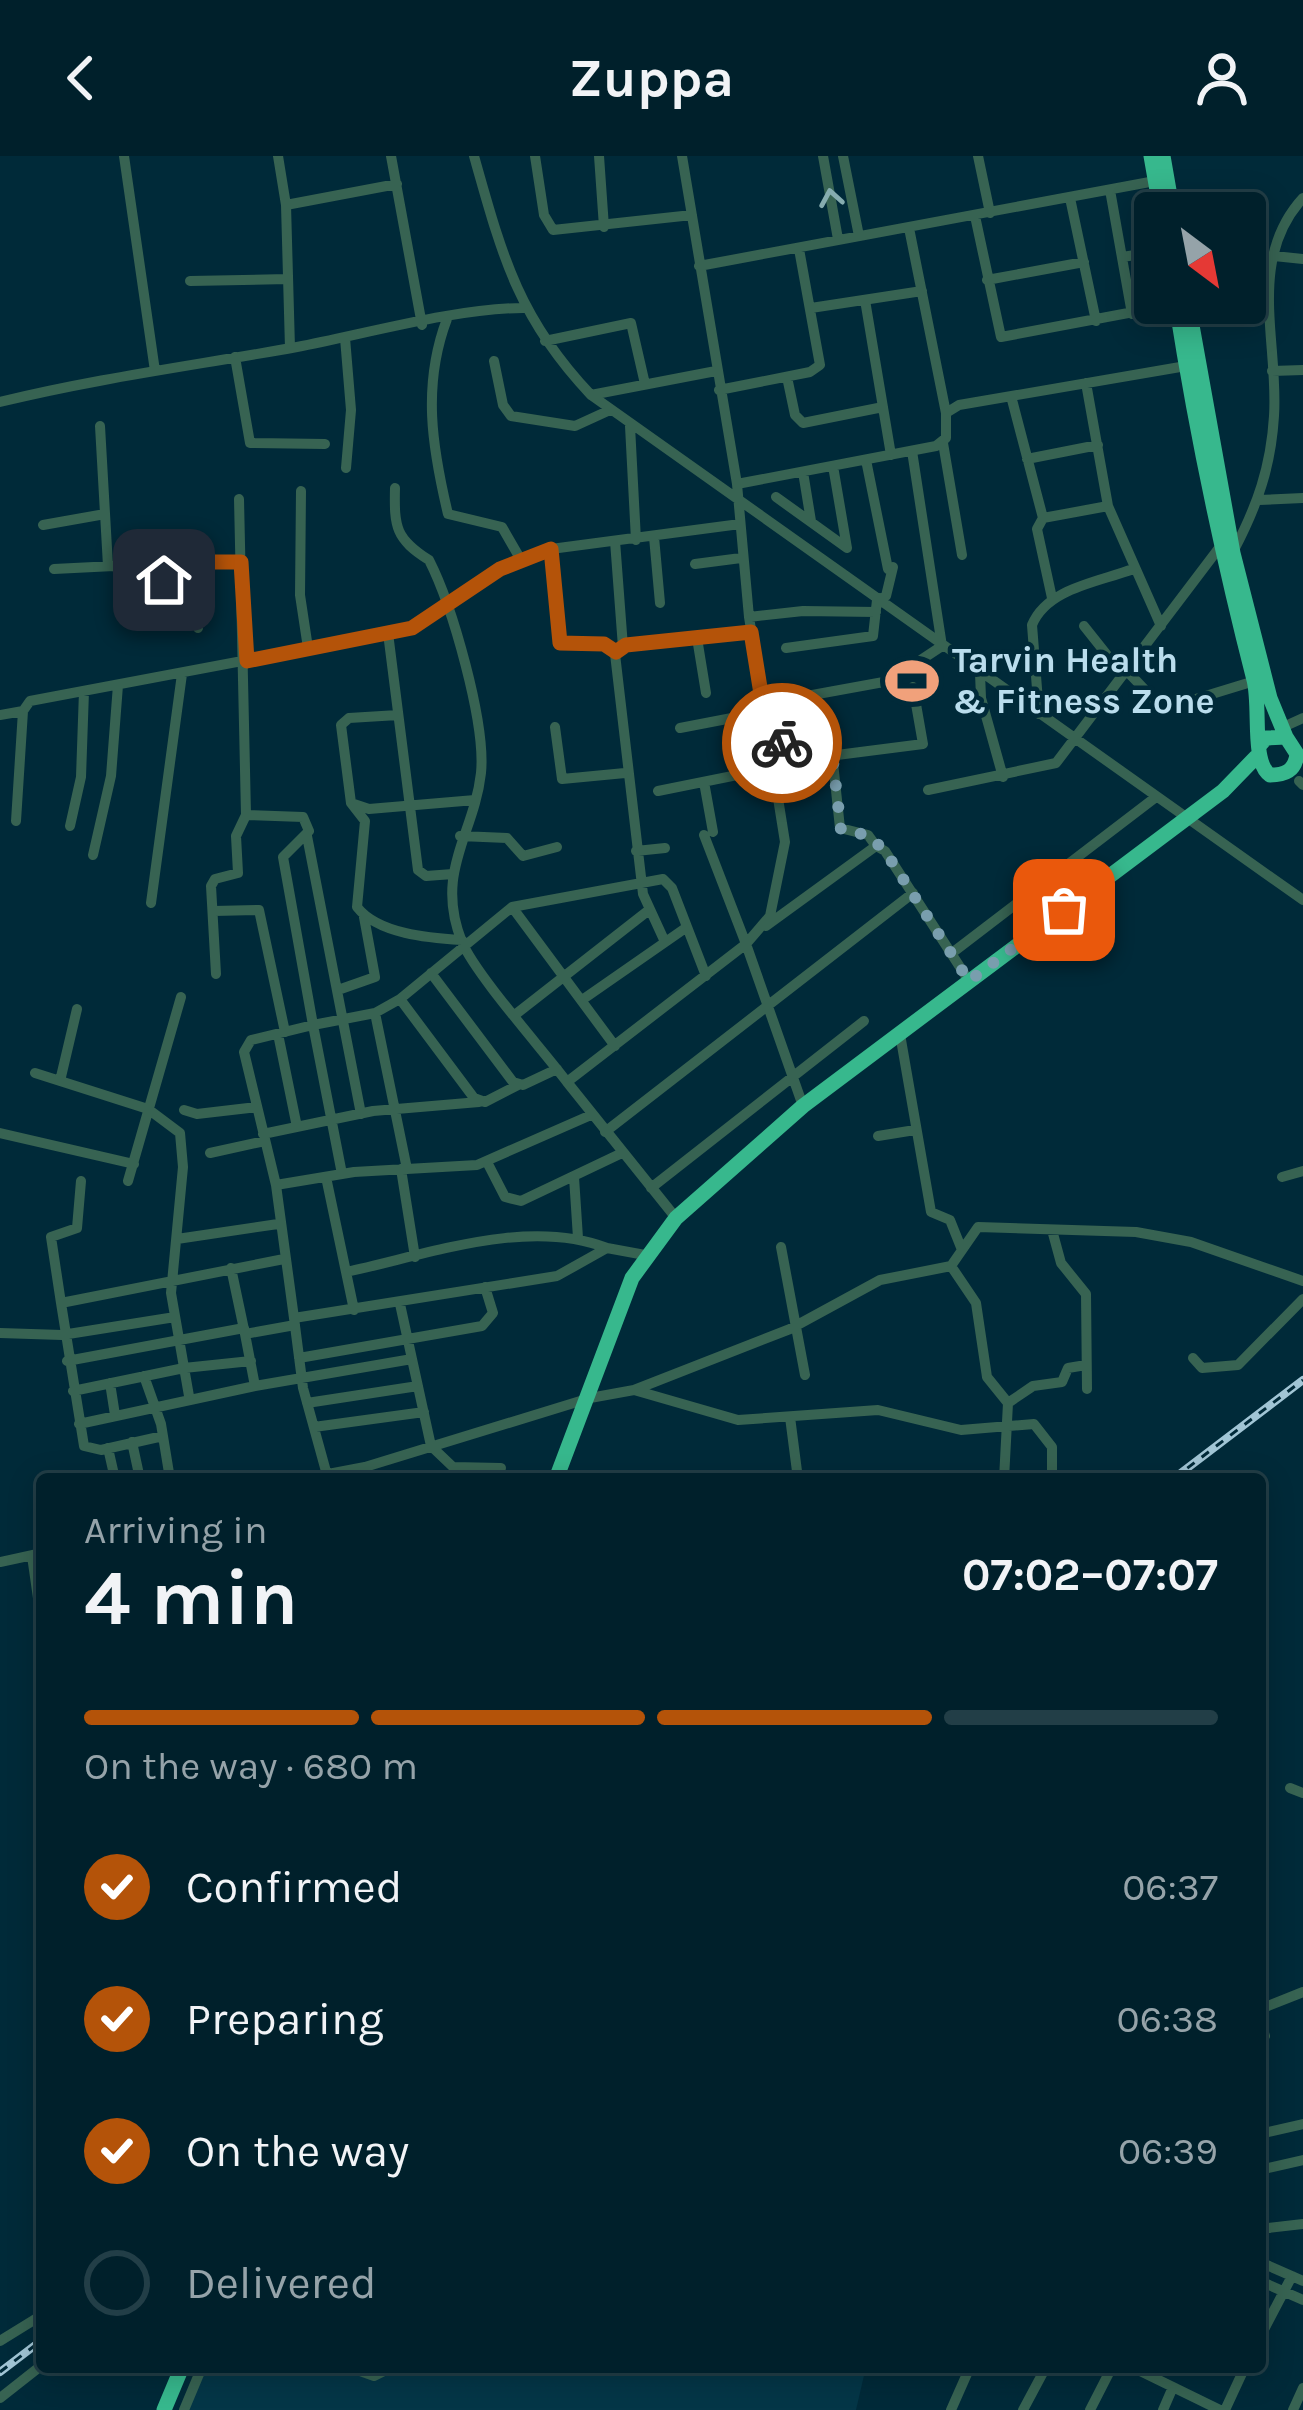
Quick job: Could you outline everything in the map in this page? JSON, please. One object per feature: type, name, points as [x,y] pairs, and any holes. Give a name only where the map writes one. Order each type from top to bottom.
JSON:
[{"type":"highway","points":[[1151,156],[1157,192]]},
{"type":"highway","points":[[1163,156],[1169,192]]},
{"type":"highway","points":[[1179,324],[1226,550],[1259,680],[1257,751]]},
{"type":"highway","points":[[1191,324],[1226,550]]},
{"type":"highway","points":[[1259,680],[1294,745],[1291,780]]},
{"type":"highway","points":[[561,1473],[646,1255],[676,1218],[803,1106],[1223,790],[1276,735],[1294,745]]},
{"type":"highway","points":[[1257,751],[1291,780]]},
{"type":"highway","points":[[1223,790],[1291,780]]},
{"type":"highway","points":[[164,2410],[179,2373]]},
{"type":"street","points":[[124,156],[155,371]]},
{"type":"street","points":[[278,156],[286,206],[290,348]]},
{"type":"street","points":[[391,156],[422,325]]},
{"type":"street","points":[[474,156],[523,308],[544,341],[591,394],[876,606],[943,646],[1303,900]]},
{"type":"street","points":[[535,156],[550,227],[559,231],[692,215]]},
{"type":"street","points":[[599,156],[604,227]]},
{"type":"street","points":[[682,156],[740,504],[741,558],[785,851],[765,927]]},
{"type":"street","points":[[823,156],[838,239]]},
{"type":"street","points":[[843,156],[860,236]]},
{"type":"street","points":[[978,156],[990,213]]},
{"type":"street","points":[[699,266],[1155,181]]},
{"type":"street","points":[[286,206],[397,184]]},
{"type":"street","points":[[975,216],[996,330],[1005,338],[1096,321],[1132,314],[1110,190]]},
{"type":"street","points":[[1070,198],[1096,321]]},
{"type":"street","points":[[928,790],[1052,766],[1226,550],[1259,500],[1272,433],[1266,297],[1289,215],[1303,198]]},
{"type":"street","points":[[909,228],[946,413],[943,443],[962,555]]},
{"type":"street","points":[[719,391],[787,377],[820,364],[799,249]]},
{"type":"street","points":[[1122,257],[1134,255]]},
{"type":"street","points":[[1274,256],[1303,259]]},
{"type":"street","points":[[986,280],[1084,262]]},
{"type":"street","points":[[190,280],[288,279]]},
{"type":"street","points":[[811,308],[922,291]]},
{"type":"street","points":[[865,300],[891,455]]},
{"type":"street","points":[[0,402],[82,380],[523,308]]},
{"type":"street","points":[[447,319],[429,398],[434,462],[448,514],[502,526],[521,560]]},
{"type":"street","points":[[544,341],[631,323],[645,384]]},
{"type":"street","points":[[346,338],[351,410],[346,468]]},
{"type":"street","points":[[235,357],[250,442],[325,443]]},
{"type":"street","points":[[494,361],[502,405],[512,416],[574,426],[610,410]]},
{"type":"street","points":[[946,413],[959,405],[1186,366]]},
{"type":"street","points":[[1272,371],[1303,370]]},
{"type":"street","points":[[591,394],[716,371]]},
{"type":"street","points":[[787,377],[795,415],[803,423],[883,406]]},
{"type":"street","points":[[1086,383],[1108,506],[1161,626]]},
{"type":"street","points":[[1011,396],[1043,518],[1037,537],[1052,598]]},
{"type":"street","points":[[100,426],[108,566]]},
{"type":"street","points":[[630,426],[636,540]]},
{"type":"street","points":[[737,484],[943,443]]},
{"type":"street","points":[[1027,459],[1097,445]]},
{"type":"street","points":[[911,451],[943,646]]},
{"type":"street","points":[[786,649],[869,638],[876,606],[886,596],[891,568],[866,460]]},
{"type":"street","points":[[776,497],[848,548],[833,466]]},
{"type":"street","points":[[802,472],[811,521]]},
{"type":"street","points":[[395,488],[396,532],[406,548],[429,560],[446,603],[481,754],[475,800],[460,836],[453,874],[463,943],[676,1218]]},
{"type":"street","points":[[301,491],[300,595],[308,648]]},
{"type":"street","points":[[1259,500],[1303,498]]},
{"type":"street","points":[[216,974],[212,881],[238,873],[236,836],[246,815],[247,661],[238,499]]},
{"type":"street","points":[[1043,518],[1108,506]]},
{"type":"street","points":[[43,525],[105,514]]},
{"type":"street","points":[[0,715],[23,711],[36,699],[418,626],[446,603],[521,560],[551,549],[740,524]]},
{"type":"street","points":[[654,537],[660,603]]},
{"type":"street","points":[[615,541],[625,773],[640,881],[664,942]]},
{"type":"street","points":[[551,549],[560,643],[619,649],[751,632]]},
{"type":"street","points":[[694,564],[741,558]]},
{"type":"street","points":[[198,628],[194,578],[200,562],[241,562]]},
{"type":"street","points":[[54,569],[120,568],[134,583],[194,578]]},
{"type":"street","points":[[1039,714],[1032,625],[1052,598],[1133,568]]},
{"type":"street","points":[[749,617],[876,606]]},
{"type":"street","points":[[1084,626],[1163,709],[1259,680]]},
{"type":"street","points":[[388,633],[421,875],[453,874]]},
{"type":"street","points":[[697,638],[706,693]]},
{"type":"street","points":[[680,728],[889,681],[943,646]]},
{"type":"street","points":[[980,673],[981,698],[1003,777]]},
{"type":"street","points":[[151,903],[182,674]]},
{"type":"street","points":[[93,855],[111,776],[118,685]]},
{"type":"street","points":[[769,743],[814,741],[832,753],[923,744],[913,687]]},
{"type":"street","points":[[70,826],[81,777],[84,691]]},
{"type":"street","points":[[16,821],[23,711]]},
{"type":"street","points":[[398,715],[342,722],[350,803],[367,815],[475,800]]},
{"type":"street","points":[[1294,745],[1303,718]]},
{"type":"street","points":[[555,727],[562,779],[625,773]]},
{"type":"street","points":[[832,753],[840,828],[868,835],[913,893],[969,981]]},
{"type":"street","points":[[658,791],[772,768]]},
{"type":"street","points":[[704,782],[709,834],[803,1106]]},
{"type":"street","points":[[952,953],[1156,797]]},
{"type":"street","points":[[246,815],[303,817],[362,1114]]},
{"type":"street","points":[[338,989],[375,977],[364,917],[356,903],[367,815]]},
{"type":"street","points":[[308,836],[283,857],[342,1174]]},
{"type":"street","points":[[460,836],[506,838],[523,856],[557,847]]},
{"type":"street","points":[[567,1082],[876,846]]},
{"type":"street","points":[[636,851],[665,848]]},
{"type":"street","points":[[326,1473],[302,1378],[275,1185],[244,1045],[374,1013],[400,999],[512,907],[640,881],[668,881],[706,976]]},
{"type":"street","points":[[605,1132],[913,893]]},
{"type":"street","points":[[512,907],[615,1046]]},
{"type":"street","points":[[214,911],[259,910],[297,1127]]},
{"type":"street","points":[[516,1014],[649,910]]},
{"type":"street","points":[[364,917],[417,937],[463,943]]},
{"type":"street","points":[[582,1000],[687,927]]},
{"type":"street","points":[[431,973],[518,1085]]},
{"type":"street","points":[[128,1181],[181,997]]},
{"type":"street","points":[[400,999],[479,1102]]},
{"type":"street","points":[[60,1081],[77,1009]]},
{"type":"street","points":[[374,1013],[394,1108],[415,1258]]},
{"type":"street","points":[[651,1188],[864,1021]]},
{"type":"street","points":[[900,1034],[931,1212],[950,1220],[962,1250]]},
{"type":"street","points":[[210,1153],[330,1120],[394,1108],[479,1102],[557,1069]]},
{"type":"street","points":[[35,1073],[151,1111],[175,1125],[183,1143],[175,1317],[189,1396]]},
{"type":"street","points":[[184,1110],[197,1114],[256,1107]]},
{"type":"street","points":[[275,1185],[342,1174],[487,1162],[592,1115]]},
{"type":"street","points":[[878,1136],[915,1130]]},
{"type":"street","points":[[0,1133],[134,1164]]},
{"type":"street","points":[[487,1162],[513,1202],[622,1153]]},
{"type":"street","points":[[1282,1177],[1301,1175]]},
{"type":"street","points":[[326,1177],[354,1310]]},
{"type":"street","points":[[574,1177],[578,1238]]},
{"type":"street","points":[[81,1180],[77,1228],[51,1238],[79,1424],[88,1449],[163,1436]]},
{"type":"street","points":[[177,1239],[278,1224]]},
{"type":"street","points":[[334,1473],[590,1398],[634,1390],[796,1325],[880,1280],[951,1266],[978,1227],[1107,1228],[1178,1239],[1303,1281]]},
{"type":"street","points":[[1052,1230],[1061,1263],[1086,1294],[1087,1389]]},
{"type":"street","points":[[346,1272],[515,1238],[578,1238],[646,1255]]},
{"type":"street","points":[[781,1247],[805,1375]]},
{"type":"street","points":[[67,1361],[564,1274],[607,1248]]},
{"type":"street","points":[[61,1303],[284,1259]]},
{"type":"street","points":[[951,1266],[976,1303],[987,1377],[1008,1403]]},
{"type":"street","points":[[232,1268],[255,1386]]},
{"type":"street","points":[[299,1358],[488,1323],[493,1313],[485,1288]]},
{"type":"street","points":[[1193,1358],[1202,1368],[1238,1365],[1303,1299]]},
{"type":"street","points":[[400,1304],[431,1447],[453,1467],[501,1468]]},
{"type":"street","points":[[0,1333],[62,1335],[175,1317]]},
{"type":"street","points":[[79,1424],[189,1396],[412,1359]]},
{"type":"street","points":[[73,1391],[184,1368],[251,1361]]},
{"type":"street","points":[[1004,1473],[1008,1403],[1033,1386],[1062,1382],[1067,1368],[1086,1365]]},
{"type":"street","points":[[144,1376],[169,1473]]},
{"type":"street","points":[[110,1383],[115,1415]]},
{"type":"street","points":[[307,1402],[418,1386]]},
{"type":"street","points":[[634,1390],[718,1417],[878,1410],[950,1429],[1034,1424],[1045,1431],[1054,1456],[1053,1473]]},
{"type":"street","points":[[314,1427],[424,1412]]},
{"type":"street","points":[[790,1417],[797,1473]]},
{"type":"street","points":[[132,1442],[139,1473]]},
{"type":"street","points":[[108,1448],[114,1473]]},
{"type":"street","points":[[0,1563],[36,1555]]},
{"type":"street","points":[[1290,1788],[1303,1793]]},
{"type":"street","points":[[1266,2007],[1303,1992]]},
{"type":"street","points":[[1266,2133],[1303,2124]]},
{"type":"street","points":[[1266,2169],[1303,2160]]},
{"type":"street","points":[[1266,2228],[1303,2224]]},
{"type":"street","points":[[1266,2265],[1298,2278],[1284,2291],[1266,2326]]},
{"type":"street","points":[[1266,2284],[1303,2300]]},
{"type":"street","points":[[0,2342],[36,2319]]},
{"type":"street","points":[[0,2398],[36,2370]]},
{"type":"street","points":[[184,2410],[199,2373]]},
{"type":"street","points":[[951,2410],[967,2373]]},
{"type":"street","points":[[1023,2410],[1043,2373]]},
{"type":"street","points":[[1090,2410],[1109,2373]]},
{"type":"street","points":[[1144,2373],[1223,2410],[1242,2373]]},
{"type":"street","points":[[1163,2410],[1173,2387]]},
{"type":"street","points":[[1293,2410],[1303,2388]]},
{"type":"shaded area","points":[[200,2373],[865,2373],[856,2410],[185,2410]]},
{"type":"railway","points":[[1181,1473],[1303,1380]]},
{"type":"railway","points":[[0,2372],[36,2345]]},
{"type":"way so far","points":[[782,743],[819,742],[832,753],[841,830],[868,835],[885,851],[969,981],[1064,910]]},
{"type":"place","name":"Tarvin Health & Fitness Zone","points":[[912,681]]},
{"type":"route","points":[[164,580],[194,578],[200,562],[241,562],[247,661],[412,628],[500,569],[551,549],[560,643],[604,644],[616,652],[626,645],[751,632],[769,743],[782,743]]}]
